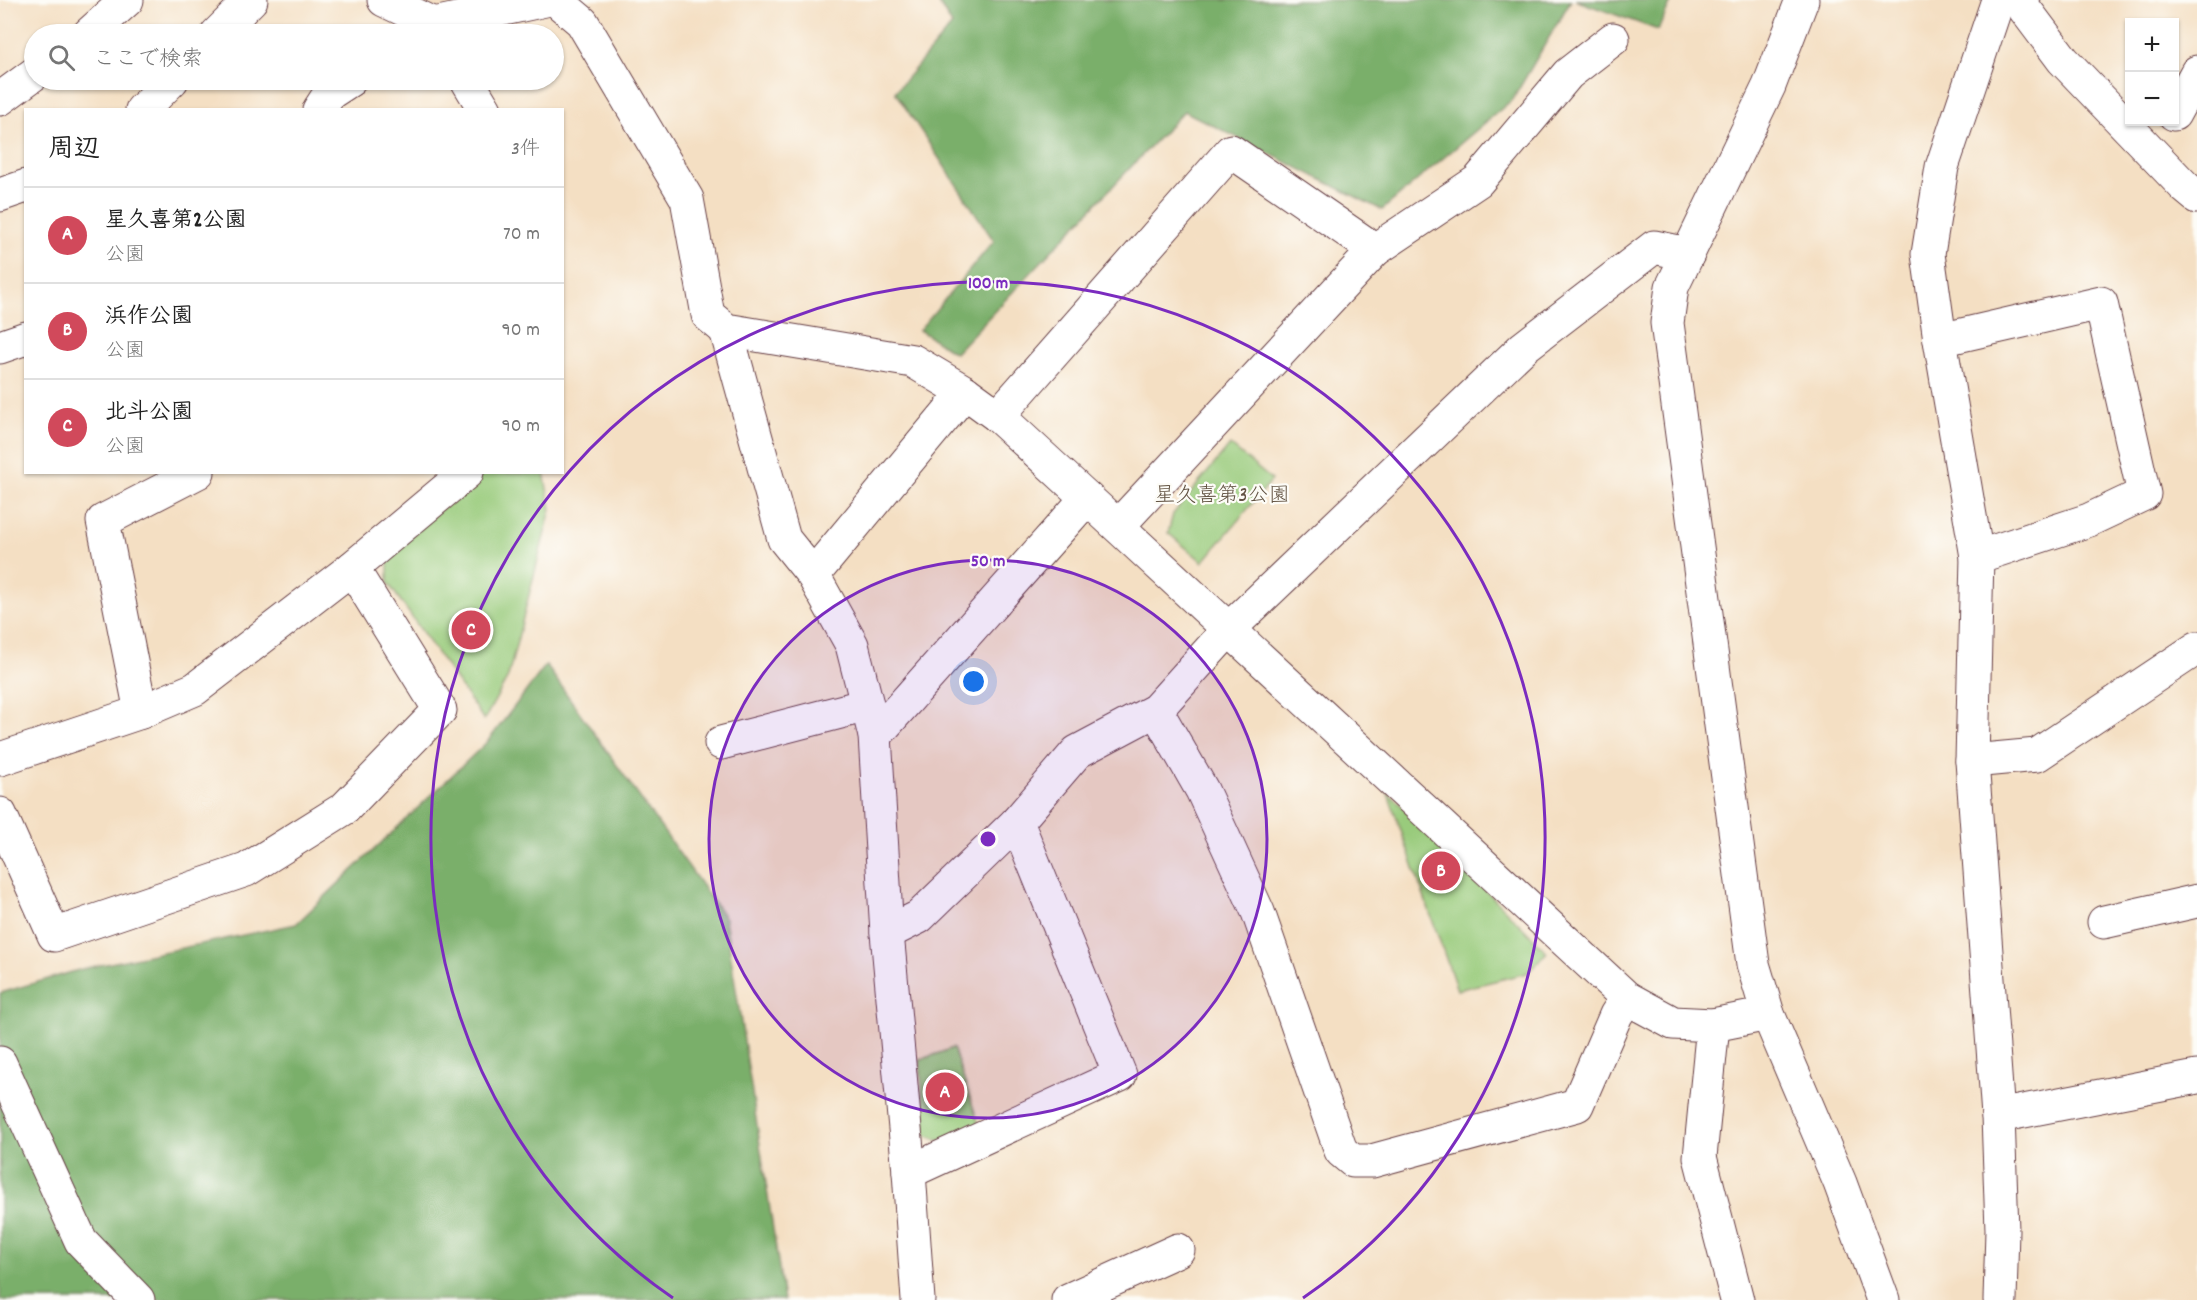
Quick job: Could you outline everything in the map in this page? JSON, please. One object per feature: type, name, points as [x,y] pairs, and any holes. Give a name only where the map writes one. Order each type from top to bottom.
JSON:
[{"type":"street","points":[[100,24],[127,0]]},
{"type":"street","points":[[227,24],[251,0]]},
{"type":"street","points":[[384,0],[420,24]]},
{"type":"street","points":[[457,24],[545,0]]},
{"type":"street","points":[[556,0],[582,22],[687,199],[708,315],[726,330],[913,361],[965,392],[998,416],[1088,498],[1627,998],[1673,1023],[1713,1025],[1768,1014]]},
{"type":"street","points":[[1802,0],[1769,86],[1672,287],[1667,323],[1753,964],[1768,1014],[1840,1183],[1883,1300]]},
{"type":"street","points":[[1998,0],[1942,167],[1928,254],[1977,557],[1972,761],[1998,1116],[2002,1230],[2000,1300]]},
{"type":"street","points":[[2018,0],[2063,60],[2153,155],[2197,197]]},
{"type":"street","points":[[1118,526],[1375,250],[1478,181],[1568,75],[1613,39]]},
{"type":"street","points":[[2179,106],[2197,72]]},
{"type":"street","points":[[0,99],[24,81]]},
{"type":"street","points":[[144,108],[162,90]]},
{"type":"street","points":[[319,108],[335,90]]},
{"type":"street","points":[[473,90],[484,108]]},
{"type":"street","points":[[2153,155],[2169,126]]},
{"type":"street","points":[[998,416],[1231,151],[1375,250]]},
{"type":"street","points":[[0,195],[24,187]]},
{"type":"street","points":[[887,933],[919,917],[1017,822],[1077,752],[1156,710],[1229,629],[1524,347],[1654,247],[1688,254]]},
{"type":"street","points":[[1940,339],[2101,303],[2144,494],[2089,520],[1977,557]]},
{"type":"street","points":[[726,330],[784,539],[813,575],[852,645],[875,736],[887,933],[909,1172],[918,1300]]},
{"type":"street","points":[[0,347],[24,339]]},
{"type":"street","points":[[813,575],[965,392]]},
{"type":"street","points":[[141,712],[104,521],[194,474]]},
{"type":"street","points":[[0,759],[141,712],[195,689],[352,568],[464,474]]},
{"type":"street","points":[[875,736],[1088,498]]},
{"type":"street","points":[[0,814],[54,935],[246,870],[345,808],[440,710],[352,568]]},
{"type":"street","points":[[1972,761],[2037,755],[2197,648]]},
{"type":"street","points":[[721,743],[867,705]]},
{"type":"street","points":[[1156,710],[1202,790],[1258,912],[1341,1151],[1353,1161],[1372,1161],[1577,1105],[1616,1015],[1627,998]]},
{"type":"street","points":[[909,1172],[1120,1075],[1017,822]]},
{"type":"street","points":[[2104,922],[2197,901]]},
{"type":"street","points":[[1713,1025],[1700,1157],[1737,1300]]},
{"type":"street","points":[[0,1063],[81,1241],[138,1300]]},
{"type":"street","points":[[1998,1116],[2197,1077]]},
{"type":"street","points":[[1068,1300],[1178,1250]]},
{"type":"green space","points":[[937,0],[1571,0],[1513,99],[1382,210],[1184,111],[955,353],[919,330],[994,241],[895,92],[952,25]]},
{"type":"green space","points":[[1575,0],[1672,0],[1658,30]]},
{"type":"green space","name":"星久喜第3公園","points":[[1230,445],[1272,480],[1203,562],[1168,533],[1173,514]]},
{"type":"green space","points":[[482,474],[544,474],[551,509],[508,677],[484,720],[388,583],[388,554]]},
{"type":"green space","points":[[546,665],[725,918],[784,1300],[0,1300],[0,993],[82,969],[296,924],[488,741]]},
{"type":"green space","points":[[1387,791],[1547,952],[1527,973],[1457,990]]},
{"type":"green space","points":[[953,1048],[979,1124],[940,1141],[925,1135],[920,1060]]},
{"type":"place","name":"北斗公園","points":[[471,630]]},
{"type":"place","name":"浜作公園","points":[[1441,871]]},
{"type":"place","name":"星久喜第2公園","points":[[945,1092]]}]
